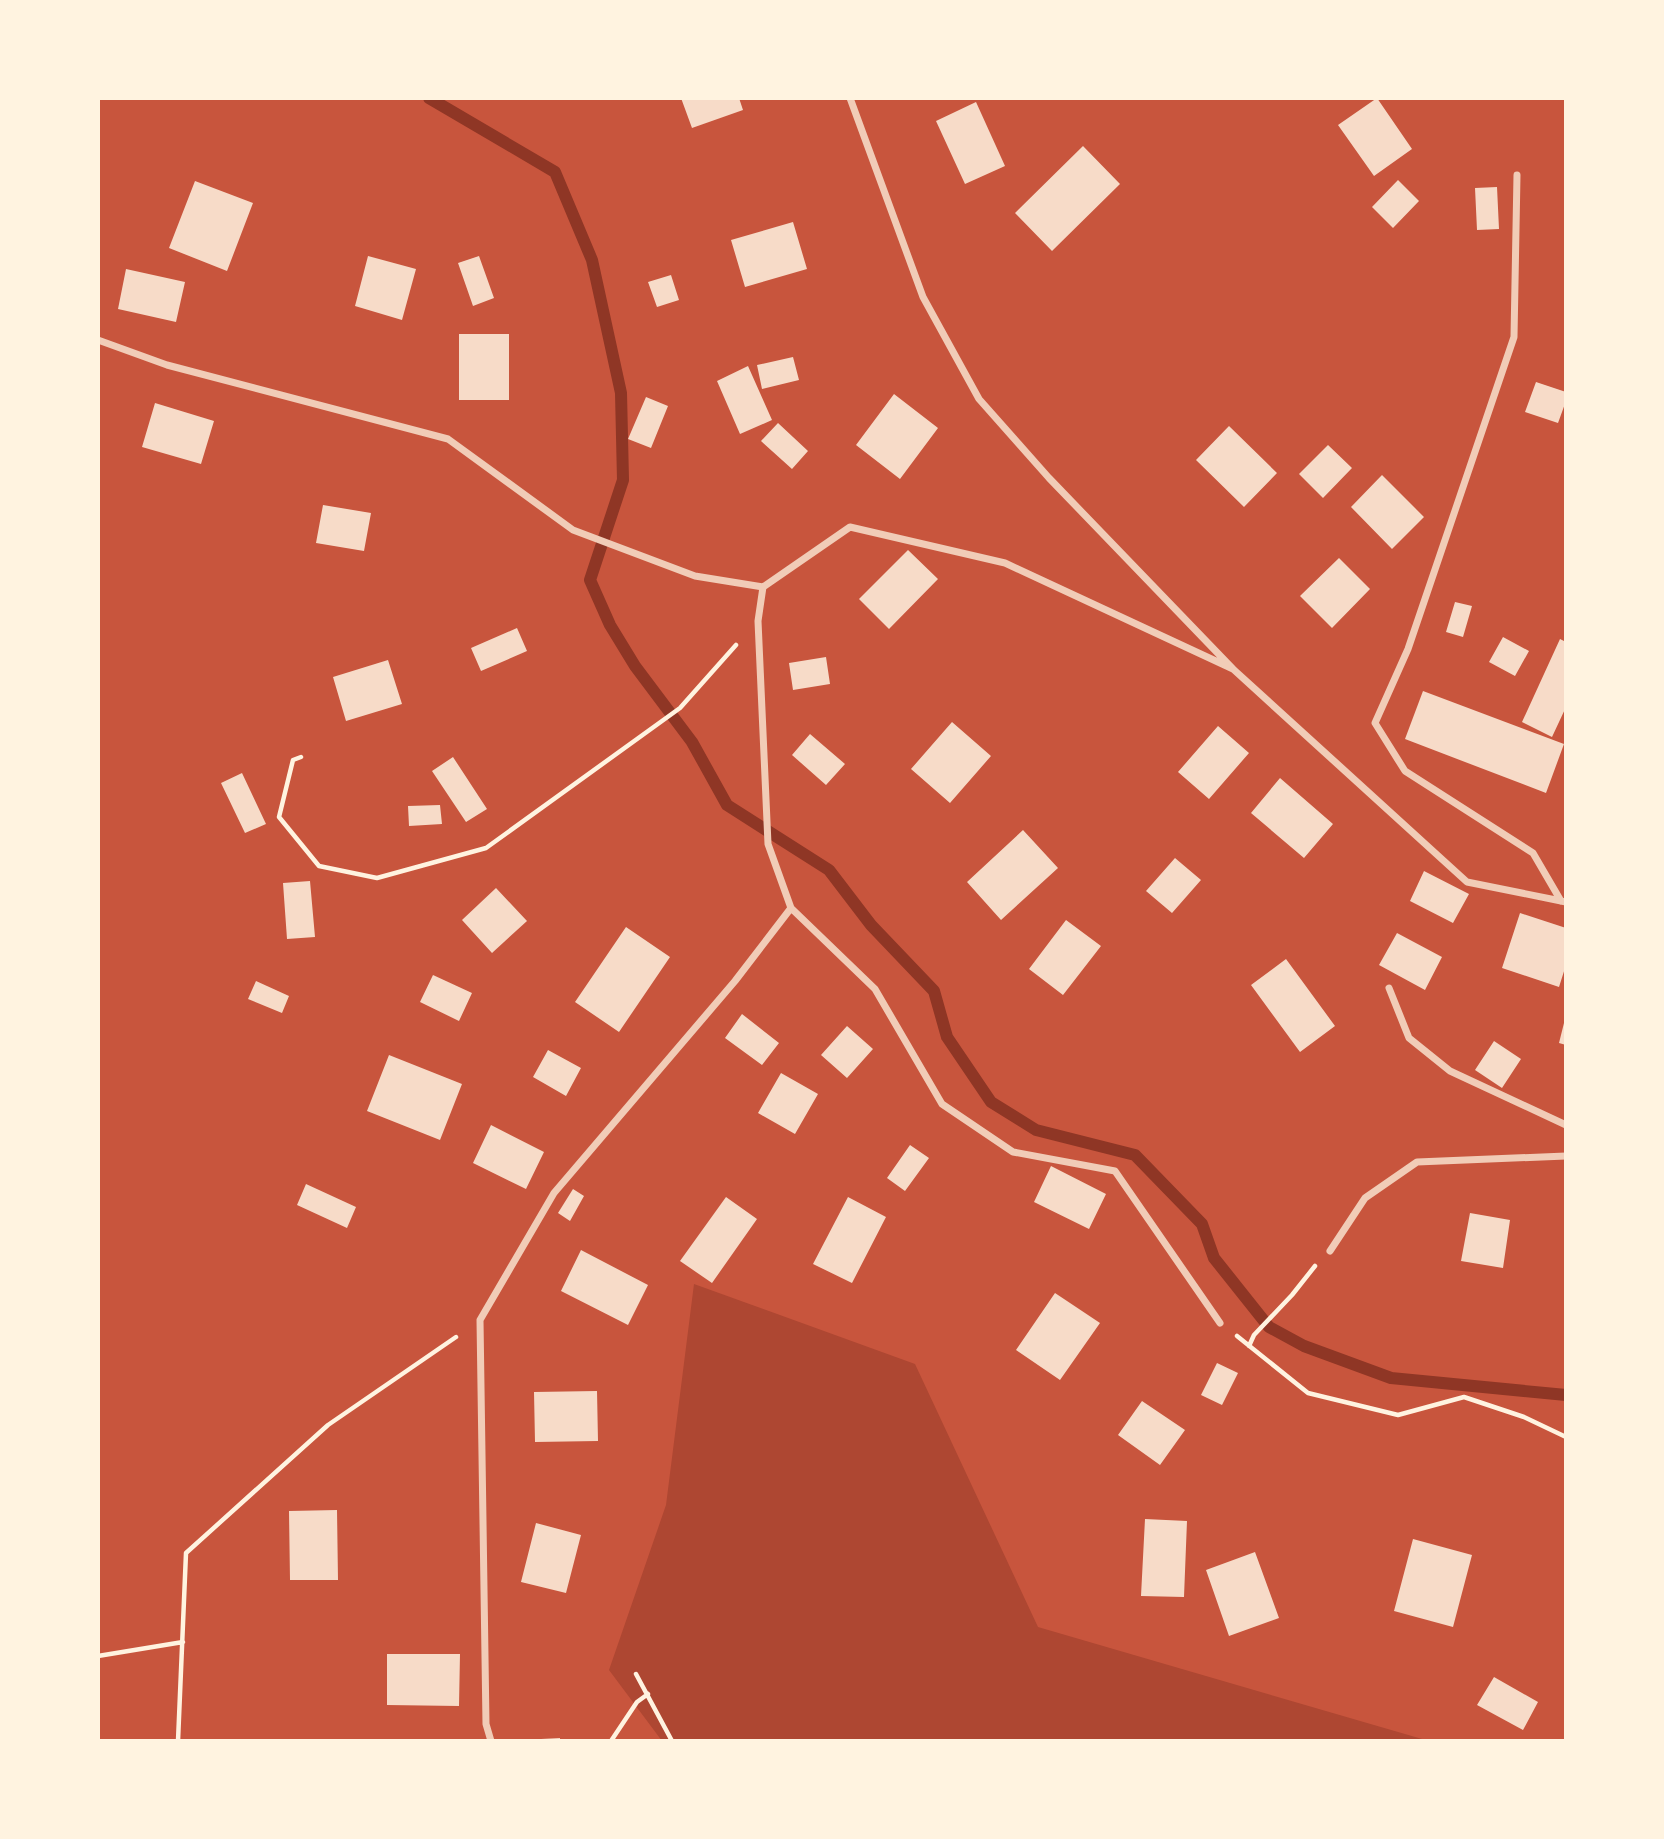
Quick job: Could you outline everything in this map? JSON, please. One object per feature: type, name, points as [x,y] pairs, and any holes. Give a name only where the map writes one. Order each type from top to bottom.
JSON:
[{"type":"street","points":[[850,98],[923,297],[979,399],[1049,478],[1233,669],[1467,882],[1563,901]]},
{"type":"street","points":[[1517,175],[1514,337],[1408,649],[1375,723],[1405,771],[1533,853],[1563,901]]},
{"type":"street","points":[[98,340],[167,365],[447,439],[573,530],[695,576],[764,587],[850,527],[1005,563],[1233,669]]},
{"type":"street","points":[[764,587],[758,621],[768,844],[791,908],[875,989],[942,1104],[1013,1152],[1115,1171],[1220,1323]]},
{"type":"street","points":[[491,1741],[486,1724],[480,1320],[554,1194],[735,981],[791,908]]},
{"type":"street","points":[[1390,988],[1409,1038],[1450,1071],[1566,1125]]},
{"type":"street","points":[[1330,1251],[1365,1199],[1417,1162],[1566,1156]]},
{"type":"path","points":[[301,757],[293,760],[279,817],[320,866],[377,878],[486,848],[680,708],[758,621]]},
{"type":"path","points":[[1249,1346],[1254,1335],[1330,1251]]},
{"type":"path","points":[[178,1741],[186,1553],[328,1425],[480,1320]]},
{"type":"path","points":[[1220,1323],[1308,1393],[1398,1415],[1464,1397],[1524,1417],[1566,1437]]},
{"type":"path","points":[[98,1656],[183,1642]]},
{"type":"path","points":[[636,1674],[672,1741]]},
{"type":"path","points":[[611,1741],[637,1702],[648,1694]]},
{"type":"shaded area","points":[[694,1284],[915,1364],[1038,1627],[1429,1741],[662,1741],[609,1670],[666,1505]]},
{"type":"building","points":[[681,98],[739,98],[743,110],[692,128]]},
{"type":"building","points":[[1377,98],[1412,149],[1374,176],[1338,125]]},
{"type":"building","points":[[976,102],[1005,166],[965,184],[936,121]]},
{"type":"building","points":[[1083,146],[1120,184],[1052,251],[1015,213]]},
{"type":"building","points":[[1398,180],[1419,201],[1393,228],[1372,207]]},
{"type":"building","points":[[195,181],[253,203],[227,271],[169,248]]},
{"type":"building","points":[[1497,187],[1499,229],[1477,230],[1475,188]]},
{"type":"building","points":[[793,222],[807,269],[745,287],[731,240]]},
{"type":"building","points":[[368,256],[416,269],[402,320],[355,306]]},
{"type":"building","points":[[479,256],[494,298],[473,306],[458,263]]},
{"type":"building","points":[[126,269],[185,282],[176,322],[118,309]]},
{"type":"building","points":[[671,275],[679,300],[657,307],[648,282]]},
{"type":"building","points":[[459,334],[509,334],[509,400],[459,400]]},
{"type":"building","points":[[793,357],[799,380],[762,389],[757,365]]},
{"type":"building","points":[[748,366],[772,420],[740,434],[717,381]]},
{"type":"building","points":[[1536,382],[1566,392],[1566,401],[1558,423],[1525,412]]},
{"type":"building","points":[[894,394],[938,428],[900,479],[856,445]]},
{"type":"building","points":[[646,397],[668,406],[651,448],[628,439]]},
{"type":"building","points":[[155,403],[214,421],[201,464],[142,447]]},
{"type":"building","points":[[778,423],[808,451],[792,469],[761,441]]},
{"type":"building","points":[[1229,426],[1277,473],[1244,507],[1196,460]]},
{"type":"building","points":[[1328,445],[1352,468],[1323,498],[1299,474]]},
{"type":"building","points":[[1382,475],[1424,517],[1392,549],[1351,507]]},
{"type":"building","points":[[323,505],[371,513],[364,551],[316,543]]},
{"type":"building","points":[[908,550],[938,579],[889,629],[859,599]]},
{"type":"building","points":[[1339,558],[1370,589],[1332,628],[1300,596]]},
{"type":"building","points":[[1455,602],[1472,606],[1463,637],[1446,632]]},
{"type":"building","points":[[517,628],[527,651],[481,671],[471,648]]},
{"type":"building","points":[[1503,637],[1529,651],[1515,676],[1489,662]]},
{"type":"building","points":[[1560,639],[1566,642],[1566,707],[1552,737],[1522,722]]},
{"type":"building","points":[[826,657],[830,684],[793,690],[789,663]]},
{"type":"building","points":[[388,660],[402,704],[346,721],[333,677]]},
{"type":"building","points":[[1423,691],[1564,744],[1546,793],[1405,739]]},
{"type":"building","points":[[952,722],[991,756],[950,803],[911,769]]},
{"type":"building","points":[[1218,726],[1249,753],[1209,799],[1178,772]]},
{"type":"building","points":[[810,734],[845,764],[826,785],[792,755]]},
{"type":"building","points":[[453,757],[487,809],[466,822],[432,771]]},
{"type":"building","points":[[242,773],[266,824],[245,833],[221,783]]},
{"type":"building","points":[[1280,778],[1333,824],[1304,858],[1251,813]]},
{"type":"building","points":[[440,805],[442,824],[409,826],[408,806]]},
{"type":"building","points":[[1023,830],[1058,868],[1001,920],[967,882]]},
{"type":"building","points":[[1175,858],[1201,880],[1172,913],[1146,891]]},
{"type":"building","points":[[1424,871],[1469,894],[1453,923],[1410,901]]},
{"type":"building","points":[[310,881],[315,937],[287,939],[283,883]]},
{"type":"building","points":[[496,888],[527,921],[492,953],[462,920]]},
{"type":"building","points":[[1520,913],[1566,928],[1566,965],[1559,987],[1502,968]]},
{"type":"building","points":[[1066,920],[1101,946],[1063,995],[1029,969]]},
{"type":"building","points":[[626,927],[670,957],[619,1032],[575,1002]]},
{"type":"building","points":[[1397,933],[1442,957],[1425,990],[1379,965]]},
{"type":"building","points":[[1286,959],[1335,1026],[1300,1052],[1251,985]]},
{"type":"building","points":[[433,975],[472,993],[459,1021],[420,1002]]},
{"type":"building","points":[[256,981],[289,996],[282,1013],[248,999]]},
{"type":"building","points":[[742,1014],[779,1043],[762,1065],[725,1038]]},
{"type":"building","points":[[1566,1019],[1566,1045],[1559,1043]]},
{"type":"building","points":[[847,1026],[873,1049],[847,1078],[821,1055]]},
{"type":"building","points":[[1494,1041],[1521,1059],[1502,1088],[1475,1070]]},
{"type":"building","points":[[548,1050],[581,1068],[566,1096],[533,1077]]},
{"type":"building","points":[[389,1055],[462,1084],[440,1140],[367,1111]]},
{"type":"building","points":[[781,1073],[818,1094],[795,1134],[758,1113]]},
{"type":"building","points":[[491,1125],[544,1152],[526,1189],[473,1163]]},
{"type":"building","points":[[910,1145],[929,1158],[905,1191],[887,1178]]},
{"type":"building","points":[[1051,1166],[1106,1194],[1089,1229],[1034,1202]]},
{"type":"building","points":[[306,1184],[356,1207],[347,1228],[297,1205]]},
{"type":"building","points":[[573,1189],[584,1196],[570,1221],[558,1213]]},
{"type":"building","points":[[726,1197],[757,1219],[712,1283],[680,1261]]},
{"type":"building","points":[[848,1197],[886,1217],[852,1283],[813,1264]]},
{"type":"building","points":[[1470,1213],[1510,1220],[1503,1268],[1461,1261]]},
{"type":"building","points":[[581,1250],[648,1285],[628,1325],[561,1291]]},
{"type":"building","points":[[1055,1293],[1100,1323],[1060,1380],[1016,1350]]},
{"type":"building","points":[[1217,1363],[1238,1373],[1222,1405],[1201,1395]]},
{"type":"building","points":[[597,1391],[598,1441],[535,1442],[534,1392]]},
{"type":"building","points":[[1142,1401],[1185,1430],[1160,1465],[1118,1435]]},
{"type":"building","points":[[337,1510],[338,1580],[290,1580],[289,1511]]},
{"type":"building","points":[[1145,1519],[1187,1521],[1184,1597],[1141,1596]]},
{"type":"building","points":[[536,1523],[581,1535],[566,1593],[521,1582]]},
{"type":"building","points":[[1413,1539],[1472,1555],[1453,1627],[1394,1611]]},
{"type":"building","points":[[1255,1552],[1279,1618],[1229,1636],[1206,1570]]},
{"type":"building","points":[[387,1654],[460,1654],[459,1706],[387,1705]]},
{"type":"building","points":[[1494,1677],[1538,1702],[1523,1730],[1477,1705]]},
{"type":"building","points":[[560,1738],[560,1741],[541,1739]]},
{"type":"waterway","points":[[429,98],[555,172],[592,260],[621,393],[623,480],[590,580],[610,625],[635,666],[692,742],[727,805],[829,870],[871,925],[934,991],[947,1037],[991,1102],[1036,1130],[1135,1155],[1202,1224],[1214,1258],[1269,1327],[1304,1346],[1391,1378],[1566,1395]]}]
